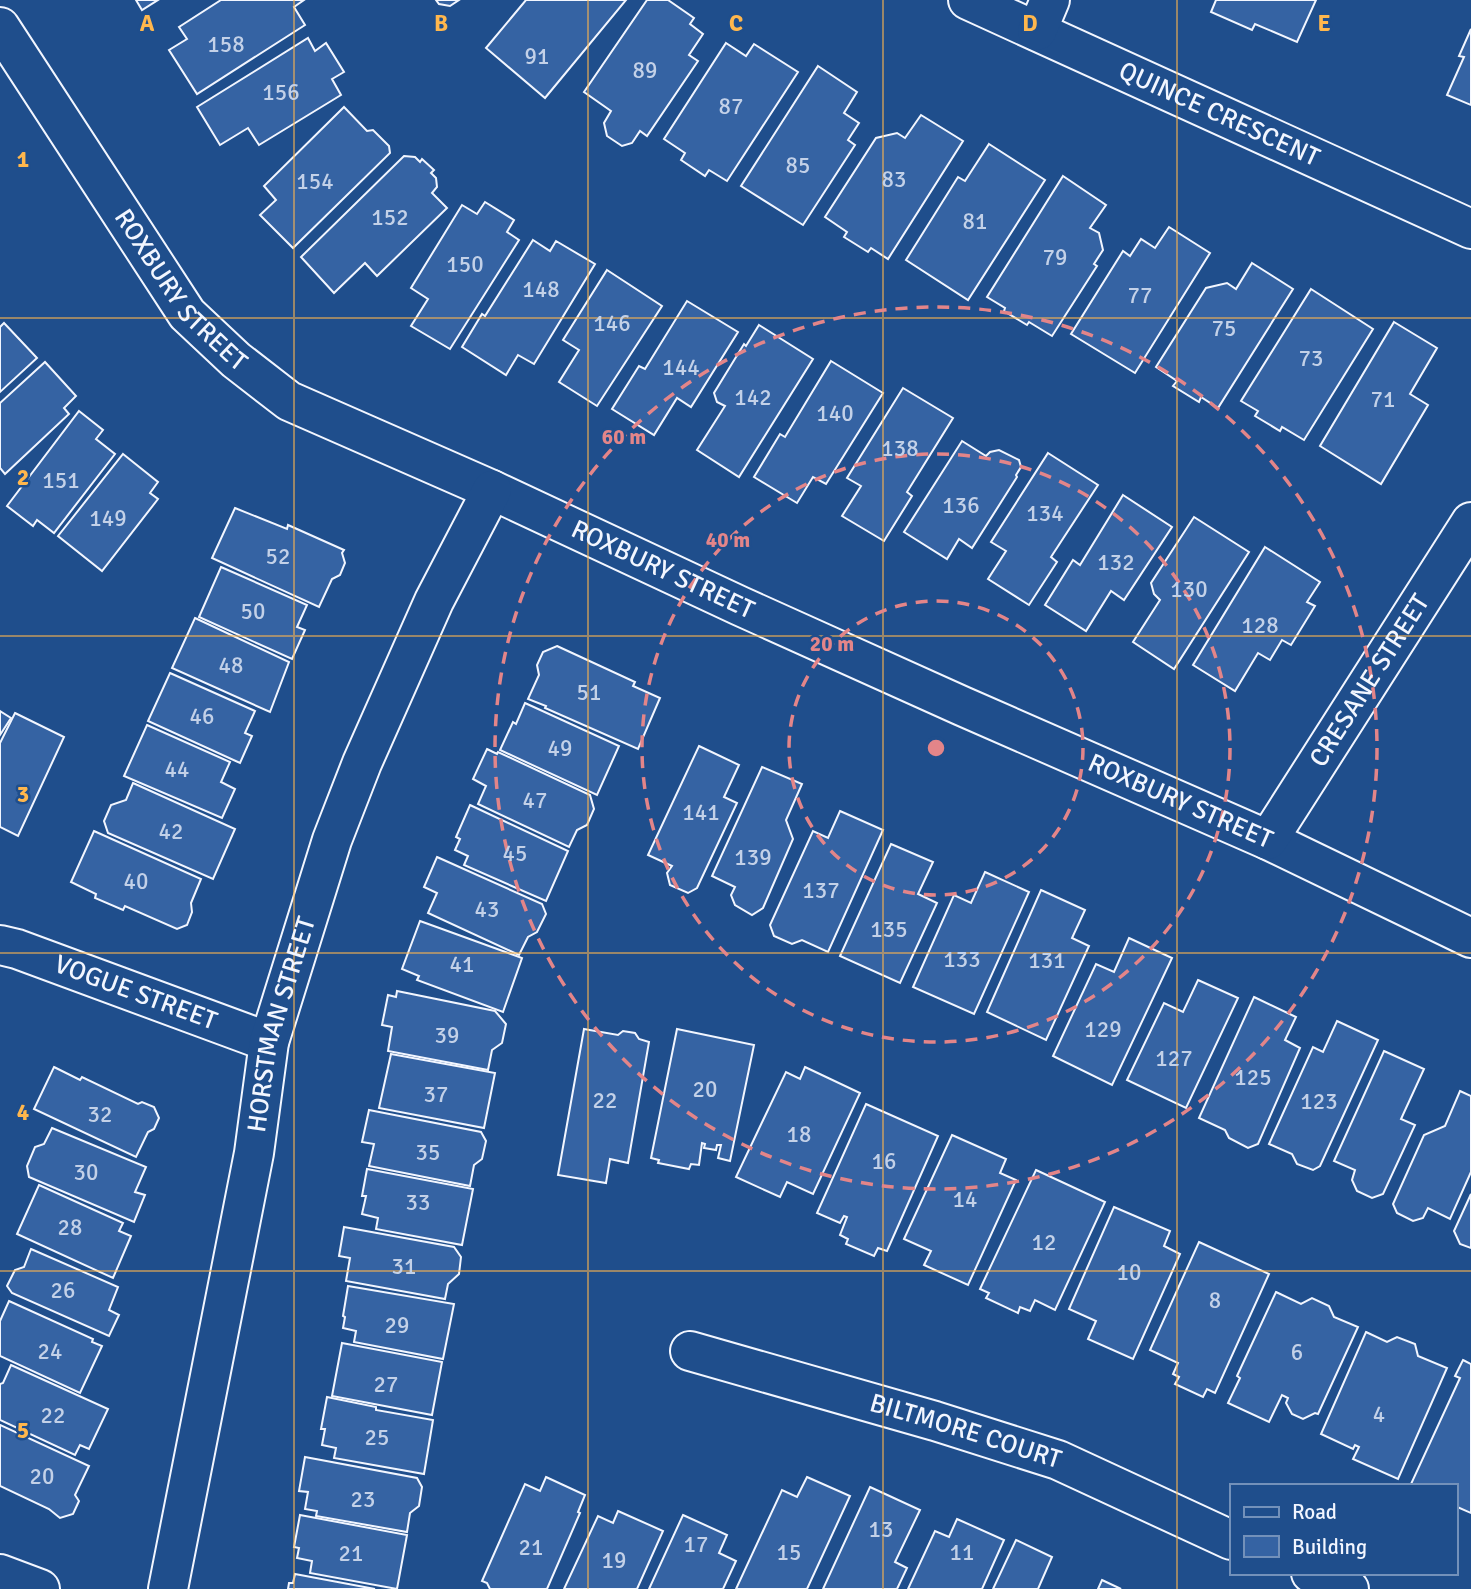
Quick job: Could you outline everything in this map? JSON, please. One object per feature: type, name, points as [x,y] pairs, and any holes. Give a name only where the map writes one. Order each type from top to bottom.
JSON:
[{"type":"street","name":"QUINCE CRESCENT","points":[[968,0],[1043,15],[1471,229]]},
{"type":"street","name":"ROXBURY STREET","points":[[0,27],[187,314],[236,360],[289,401],[492,490],[752,612],[1268,840],[1471,937]]},
{"type":"street","name":"HORSTMAN STREET","points":[[168,1589],[254,1153],[269,1042],[332,840],[362,763],[434,601],[492,490]]},
{"type":"street","name":"CRESANE STREET","points":[[1268,840],[1471,522]]},
{"type":"street","name":"VOGUE STREET","points":[[0,945],[269,1042]]},
{"type":"street","name":"BILTMORE COURT","points":[[690,1350],[935,1421],[1058,1460],[1230,1540]]},
{"type":"street","points":[[0,1574],[40,1589]]},
{"type":"street","points":[[1316,1575],[1349,1589]]},
{"type":"building","points":[[136,0],[158,0],[142,10]]},
{"type":"building","points":[[221,0],[304,0],[294,7],[305,25],[197,94],[169,50],[187,39],[179,27]]},
{"type":"building","points":[[436,0],[459,0],[450,6],[439,4]]},
{"type":"building","points":[[526,0],[626,0],[545,98],[486,48]]},
{"type":"building","points":[[647,0],[668,0],[694,18],[690,24],[703,34],[689,55],[698,61],[647,136],[640,131],[632,143],[622,146],[607,136],[604,123],[611,111],[584,92]]},
{"type":"building","points":[[1216,0],[1316,0],[1297,42],[1255,24],[1252,30],[1211,12]]},
{"type":"building","points":[[1471,29],[1471,105],[1447,95],[1464,57],[1459,56]]},
{"type":"building","points":[[308,38],[315,51],[326,43],[344,72],[332,79],[341,95],[259,145],[248,128],[220,145],[197,107]]},
{"type":"building","points":[[726,43],[746,56],[754,44],[798,72],[727,181],[709,170],[705,176],[681,160],[685,153],[664,139]]},
{"type":"building","points":[[818,66],[857,92],[844,113],[859,123],[848,140],[855,145],[803,225],[741,186]]},
{"type":"building","points":[[344,107],[367,131],[373,130],[389,146],[390,153],[293,248],[260,215],[276,200],[264,186]]},
{"type":"building","points":[[921,115],[963,141],[888,259],[871,248],[868,252],[844,237],[847,232],[825,217],[876,138],[897,133],[905,138]]},
{"type":"building","points":[[989,144],[1045,180],[968,300],[906,260],[958,177],[965,181]]},
{"type":"building","points":[[404,156],[415,157],[420,162],[422,159],[434,170],[431,173],[436,178],[437,187],[432,193],[447,208],[377,276],[365,263],[334,293],[301,257]]},
{"type":"building","points":[[1063,176],[1106,205],[1090,228],[1099,233],[1103,250],[1094,264],[1097,266],[1052,336],[1029,322],[1027,325],[987,297]]},
{"type":"building","points":[[485,202],[514,220],[507,232],[519,240],[450,349],[411,326],[428,299],[411,288],[462,205],[477,214]]},
{"type":"building","points":[[1169,227],[1210,253],[1135,373],[1071,334],[1123,251],[1130,256],[1141,239],[1155,248]]},
{"type":"building","points":[[533,240],[550,251],[556,241],[595,264],[534,364],[518,355],[506,375],[462,347]]},
{"type":"building","points":[[1252,263],[1293,289],[1218,408],[1201,397],[1199,402],[1173,386],[1177,381],[1156,367],[1206,288],[1227,283],[1236,289]]},
{"type":"building","points":[[607,270],[662,306],[597,406],[559,382],[579,350],[563,340]]},
{"type":"building","points":[[1311,289],[1373,329],[1304,440],[1282,427],[1280,431],[1255,416],[1258,411],[1241,401]]},
{"type":"building","points":[[687,301],[738,332],[691,407],[677,398],[654,435],[612,409],[639,366],[645,369]]},
{"type":"building","points":[[1394,322],[1437,348],[1410,394],[1428,405],[1381,484],[1320,446]]},
{"type":"building","points":[[4,323],[37,358],[0,392],[0,327]]},
{"type":"building","points":[[759,325],[813,359],[739,477],[697,450],[725,406],[717,402],[714,393]]},
{"type":"building","points":[[831,361],[883,393],[826,484],[813,477],[797,503],[754,477],[780,434],[785,437]]},
{"type":"building","points":[[45,362],[76,396],[64,408],[69,414],[5,474],[0,468],[0,403]]},
{"type":"building","points":[[903,388],[953,418],[907,492],[912,496],[884,541],[842,516],[861,486],[847,478]]},
{"type":"building","points":[[79,411],[103,430],[96,439],[115,454],[54,533],[37,520],[33,526],[7,506]]},
{"type":"building","points":[[962,441],[986,456],[999,450],[1019,460],[1021,467],[972,548],[959,539],[947,559],[904,532]]},
{"type":"building","points":[[1048,453],[1098,485],[1051,557],[1057,562],[1029,605],[988,579],[1006,551],[991,542]]},
{"type":"building","points":[[123,454],[158,482],[150,493],[158,499],[102,571],[58,536]]},
{"type":"building","points":[[1123,495],[1172,527],[1124,600],[1111,591],[1086,631],[1045,605],[1073,560],[1080,565]]},
{"type":"building","points":[[235,508],[287,529],[288,525],[344,550],[342,553],[345,563],[340,575],[332,579],[319,607],[212,558]]},
{"type":"building","points":[[1194,517],[1249,552],[1174,669],[1133,642],[1160,600],[1154,594],[1151,583]]},
{"type":"building","points":[[1265,547],[1320,582],[1307,602],[1315,606],[1291,645],[1282,640],[1270,660],[1258,653],[1235,691],[1193,665]]},
{"type":"building","points":[[221,567],[307,605],[297,627],[305,630],[292,659],[199,617]]},
{"type":"building","points":[[195,618],[289,662],[270,712],[172,668]]},
{"type":"building","points":[[557,646],[635,682],[633,686],[660,698],[638,749],[528,699],[539,675],[537,665],[543,652]]},
{"type":"building","points":[[170,673],[255,711],[245,733],[252,736],[240,763],[148,721]]},
{"type":"building","points":[[525,703],[619,746],[597,795],[500,750]]},
{"type":"building","points":[[0,711],[11,718],[0,735]]},
{"type":"building","points":[[15,713],[64,737],[18,836],[0,827],[0,743]]},
{"type":"building","points":[[147,725],[230,762],[221,782],[235,789],[222,818],[124,776]]},
{"type":"building","points":[[699,746],[739,765],[724,797],[737,803],[697,888],[688,893],[670,885],[667,873],[672,866],[648,855]]},
{"type":"building","points":[[487,749],[590,795],[594,809],[587,825],[577,830],[569,847],[478,804],[486,786],[473,779]]},
{"type":"building","points":[[762,767],[802,784],[786,820],[793,839],[763,908],[752,915],[735,905],[731,895],[735,887],[712,876]]},
{"type":"building","points":[[133,783],[235,829],[213,879],[108,833],[104,821],[111,805],[126,800]]},
{"type":"building","points":[[470,805],[568,851],[546,901],[464,865],[468,856],[455,850],[460,839],[456,837]]},
{"type":"building","points":[[840,811],[883,830],[828,952],[802,940],[792,944],[774,936],[770,925],[813,831],[828,838]]},
{"type":"building","points":[[94,831],[201,879],[191,903],[192,912],[187,925],[177,929],[125,906],[123,910],[95,898],[96,894],[71,882]]},
{"type":"building","points":[[891,844],[933,862],[918,894],[937,903],[900,983],[840,956]]},
{"type":"building","points":[[437,857],[542,904],[546,914],[537,932],[528,937],[519,955],[428,913],[437,893],[424,887]]},
{"type":"building","points":[[985,872],[1029,892],[974,1014],[913,987],[954,895],[971,903]]},
{"type":"building","points":[[1041,890],[1085,910],[1072,938],[1089,946],[1046,1040],[987,1012]]},
{"type":"building","points":[[420,921],[522,958],[503,1012],[417,980],[419,976],[402,969]]},
{"type":"building","points":[[1129,938],[1172,958],[1112,1085],[1053,1056],[1096,964],[1114,972]]},
{"type":"building","points":[[1198,980],[1238,998],[1186,1108],[1127,1080],[1164,1003],[1183,1012]]},
{"type":"building","points":[[397,991],[495,1011],[506,1024],[502,1043],[492,1050],[488,1070],[388,1051],[392,1027],[382,1025],[388,995],[396,997]]},
{"type":"building","points":[[1254,997],[1296,1017],[1285,1040],[1300,1048],[1258,1144],[1248,1148],[1229,1138],[1225,1130],[1199,1118]]},
{"type":"building","points":[[1337,1021],[1378,1040],[1320,1166],[1313,1170],[1297,1164],[1292,1154],[1269,1144],[1313,1047],[1323,1052]]},
{"type":"building","points":[[584,1029],[618,1035],[623,1031],[635,1033],[639,1039],[649,1042],[628,1163],[610,1159],[606,1183],[558,1175]]},
{"type":"building","points":[[677,1029],[754,1045],[730,1161],[718,1158],[721,1145],[717,1145],[716,1150],[704,1148],[705,1144],[702,1143],[699,1165],[691,1164],[689,1169],[658,1163],[659,1160],[651,1158]]},
{"type":"building","points":[[1384,1051],[1424,1069],[1401,1119],[1415,1125],[1383,1194],[1372,1198],[1357,1191],[1352,1180],[1355,1170],[1334,1161]]},
{"type":"building","points":[[391,1054],[495,1073],[484,1128],[379,1108]]},
{"type":"building","points":[[54,1067],[80,1080],[82,1077],[138,1104],[142,1102],[154,1107],[159,1118],[154,1129],[148,1132],[136,1157],[34,1109]]},
{"type":"building","points":[[805,1067],[860,1093],[813,1194],[787,1182],[780,1197],[736,1177],[786,1072],[800,1079]]},
{"type":"building","points":[[1460,1091],[1471,1096],[1471,1172],[1450,1219],[1428,1208],[1423,1218],[1413,1221],[1397,1213],[1393,1204],[1424,1135],[1445,1126]]},
{"type":"building","points":[[866,1104],[938,1136],[887,1251],[878,1248],[874,1256],[846,1244],[848,1239],[840,1235],[847,1217],[844,1216],[840,1223],[817,1213]]},
{"type":"building","points":[[369,1110],[481,1132],[486,1141],[482,1159],[474,1165],[470,1186],[369,1166],[374,1144],[362,1142]]},
{"type":"building","points":[[52,1128],[146,1167],[135,1192],[145,1195],[134,1222],[29,1177],[27,1166],[35,1147],[44,1144]]},
{"type":"building","points":[[952,1135],[1006,1159],[1000,1173],[1016,1180],[968,1285],[924,1265],[931,1251],[904,1239]]},
{"type":"building","points":[[367,1169],[473,1189],[462,1245],[376,1229],[378,1218],[362,1214]]},
{"type":"building","points":[[1036,1170],[1105,1202],[1055,1310],[1035,1300],[1030,1311],[1020,1307],[1018,1313],[986,1298],[989,1293],[980,1289]]},
{"type":"building","points":[[39,1185],[123,1223],[119,1231],[131,1236],[113,1278],[17,1234]]},
{"type":"building","points":[[1471,1194],[1471,1248],[1460,1244],[1454,1231]]},
{"type":"building","points":[[1114,1207],[1170,1231],[1164,1246],[1180,1254],[1133,1359],[1088,1339],[1096,1321],[1069,1309]]},
{"type":"building","points":[[344,1227],[454,1247],[461,1257],[459,1274],[448,1284],[445,1299],[346,1281],[350,1258],[339,1256]]},
{"type":"building","points":[[1199,1242],[1269,1274],[1215,1393],[1207,1389],[1203,1397],[1175,1384],[1179,1377],[1173,1374],[1178,1363],[1150,1350]]},
{"type":"building","points":[[31,1249],[118,1287],[109,1310],[119,1315],[109,1336],[12,1293],[7,1286],[15,1270],[24,1267]]},
{"type":"building","points":[[348,1286],[454,1304],[443,1359],[354,1342],[356,1331],[343,1328]]},
{"type":"building","points":[[1276,1292],[1301,1304],[1312,1298],[1329,1306],[1334,1317],[1358,1327],[1318,1414],[1303,1419],[1292,1414],[1286,1403],[1288,1398],[1282,1395],[1269,1422],[1228,1403],[1240,1378],[1237,1376]]},
{"type":"building","points":[[9,1301],[93,1339],[92,1342],[102,1346],[80,1393],[0,1356],[0,1321]]},
{"type":"building","points":[[1366,1332],[1387,1342],[1397,1337],[1415,1344],[1418,1356],[1447,1368],[1398,1479],[1353,1459],[1359,1447],[1355,1445],[1353,1449],[1321,1434]]},
{"type":"building","points":[[342,1343],[442,1362],[432,1415],[332,1396]]},
{"type":"building","points":[[1463,1360],[1471,1364],[1471,1513],[1457,1507],[1457,1484],[1411,1484],[1460,1378],[1455,1376]]},
{"type":"building","points":[[11,1365],[108,1409],[89,1449],[80,1445],[75,1455],[0,1420],[0,1384]]},
{"type":"building","points":[[327,1397],[376,1407],[376,1410],[433,1420],[424,1474],[334,1458],[336,1448],[322,1445],[325,1429],[321,1429]]},
{"type":"building","points":[[0,1425],[89,1466],[75,1495],[79,1501],[73,1514],[60,1518],[49,1509],[0,1486]]},
{"type":"building","points":[[305,1457],[417,1478],[422,1487],[419,1506],[410,1513],[407,1532],[316,1516],[317,1511],[305,1509],[308,1492],[299,1491]]},
{"type":"building","points":[[546,1477],[585,1495],[578,1512],[580,1513],[547,1589],[490,1589],[487,1583],[482,1581],[525,1484],[540,1491]]},
{"type":"building","points":[[807,1477],[850,1496],[807,1589],[736,1589],[782,1490],[797,1497]]},
{"type":"building","points":[[870,1487],[920,1510],[895,1562],[907,1568],[897,1589],[823,1589]]},
{"type":"building","points":[[618,1511],[663,1531],[637,1589],[564,1589],[598,1516],[613,1523]]},
{"type":"building","points":[[300,1515],[407,1535],[397,1589],[310,1573],[312,1561],[297,1558],[299,1548],[294,1547]]},
{"type":"building","points":[[683,1515],[727,1535],[719,1553],[736,1561],[723,1589],[649,1589]]},
{"type":"building","points":[[957,1519],[1004,1540],[982,1589],[908,1589],[935,1531],[949,1537]]},
{"type":"building","points":[[1016,1540],[1052,1557],[1038,1589],[993,1589]]},
{"type":"building","points":[[295,1574],[375,1589],[288,1589]]},
{"type":"building","points":[[1102,1580],[1121,1589],[1098,1589]]}]
